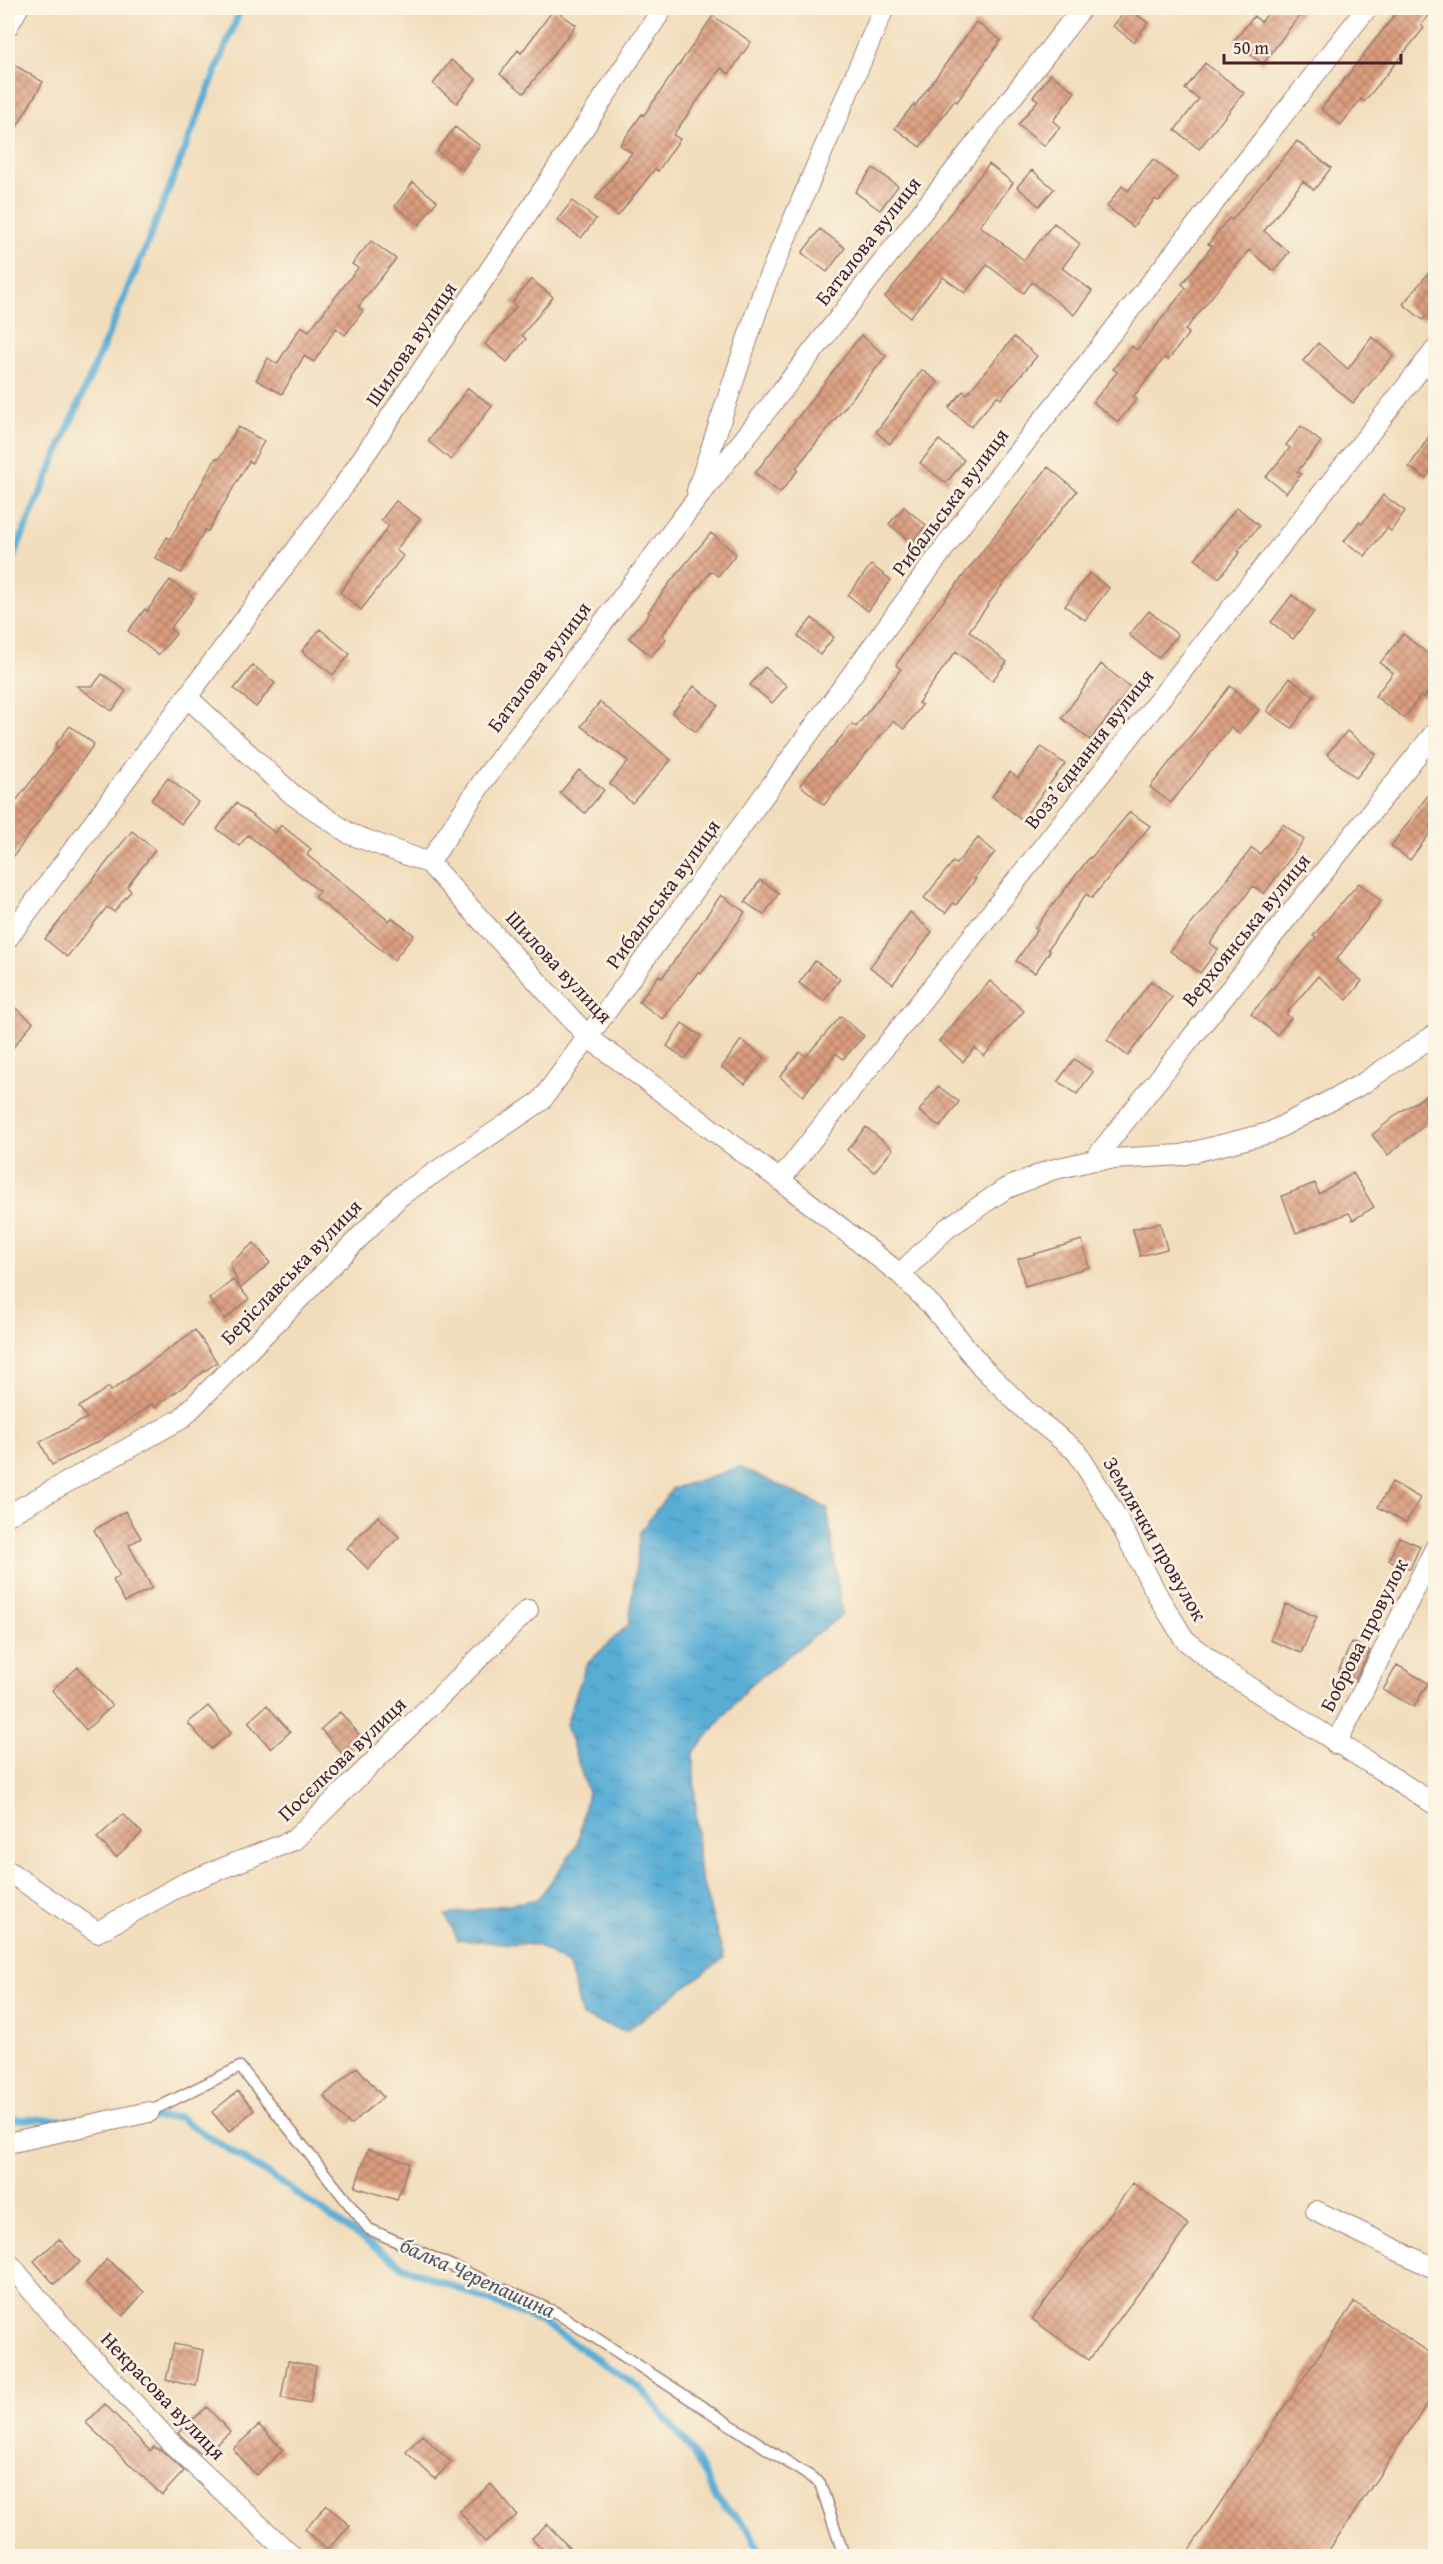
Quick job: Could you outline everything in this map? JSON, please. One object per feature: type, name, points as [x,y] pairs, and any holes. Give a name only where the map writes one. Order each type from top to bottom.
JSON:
[{"type":"street","points":[[8,26],[18,8]]},
{"type":"street","name":"Шилова вулиця","points":[[8,938],[343,487],[663,8]]},
{"type":"street","name":"Баталова вулиця","points":[[693,504],[765,286],[884,8]]},
{"type":"street","name":"Баталова вулиця","points":[[429,863],[483,780],[693,504],[1082,8]]},
{"type":"street","name":"Рибальська вулиця","points":[[589,1038],[969,514],[1367,8]]},
{"type":"street","name":"Возз’єднання вулиця","points":[[780,1180],[1436,349]]},
{"type":"street","name":"Шилова вулиця","points":[[187,698],[293,795],[340,828],[350,834],[429,863],[589,1038],[780,1180],[900,1274]]},
{"type":"street","name":"Верхоянська вулиця","points":[[1094,1160],[1436,731]]},
{"type":"street","points":[[900,1274],[946,1229],[1005,1189],[1051,1170],[1094,1160],[1182,1155],[1269,1133],[1362,1084],[1436,1034]]},
{"type":"street","name":"Беріславська вулиця","points":[[8,1515],[181,1419],[399,1196],[541,1101],[589,1038]]},
{"type":"street","name":"Землячки провулок","points":[[900,1274],[932,1306],[982,1367],[1025,1410],[1077,1452],[1116,1516],[1159,1598],[1185,1640],[1226,1672],[1336,1744],[1436,1805]]},
{"type":"street","name":"Боброва провулок","points":[[1336,1744],[1436,1547]]},
{"type":"street","name":"Посєлкова вулиця","points":[[8,1871],[97,1932],[185,1883],[294,1840],[528,1610]]},
{"type":"street","points":[[8,2143],[149,2112]]},
{"type":"street","points":[[1316,2211],[1436,2269]]},
{"type":"street","name":"Некрасова вулиця","points":[[8,2262],[52,2316],[170,2442],[292,2556]]},
{"type":"lane","points":[[149,2112],[240,2067],[369,2229],[557,2313],[820,2482],[844,2556]]},
{"type":"water","points":[[740,1467],[827,1508],[842,1615],[750,1685],[693,1753],[699,1870],[724,1958],[626,2031],[582,2017],[569,1965],[537,1945],[458,1940],[446,1915],[538,1899],[577,1846],[588,1793],[566,1724],[586,1665],[629,1624],[640,1532],[672,1489]]},
{"type":"building","points":[[1128,8],[1148,23],[1134,42],[1113,26]]},
{"type":"building","points":[[1273,8],[1305,8],[1263,64],[1234,41],[1254,16],[1261,22]]},
{"type":"building","points":[[1400,8],[1435,8],[1421,25],[1424,28],[1364,102],[1361,99],[1341,125],[1321,109]]},
{"type":"building","points":[[554,9],[576,25],[524,93],[500,74],[518,50],[521,53]]},
{"type":"building","points":[[713,16],[751,42],[729,74],[721,68],[673,135],[680,139],[658,171],[655,169],[618,216],[596,198],[632,153],[620,145],[642,114],[644,115]]},
{"type":"building","points":[[976,22],[1001,40],[957,102],[955,100],[920,147],[895,128],[914,104],[915,106]]},
{"type":"building","points":[[451,60],[476,79],[457,103],[433,84]]},
{"type":"building","points":[[8,61],[43,82],[8,142]]},
{"type":"building","points":[[1205,63],[1244,93],[1199,149],[1175,130],[1199,99],[1185,89]]},
{"type":"building","points":[[1051,74],[1075,92],[1053,121],[1060,127],[1044,146],[1018,125],[1038,100],[1033,97]]},
{"type":"building","points":[[455,127],[480,146],[462,170],[437,151]]},
{"type":"building","points":[[1297,141],[1331,168],[1314,190],[1303,181],[1264,231],[1289,252],[1274,271],[1249,250],[1185,330],[1189,333],[1168,360],[1165,357],[1133,397],[1137,399],[1118,422],[1093,402],[1117,372],[1113,369],[1132,346],[1137,350],[1186,288],[1182,284],[1212,246],[1208,244],[1229,218],[1232,220]]},
{"type":"building","points":[[1153,159],[1177,178],[1159,201],[1155,199],[1133,227],[1107,206],[1122,186],[1128,191]]},
{"type":"building","points":[[989,164],[1013,183],[980,226],[1024,260],[1054,223],[1080,244],[1062,268],[1092,291],[1074,315],[1032,282],[1024,293],[987,265],[965,293],[943,277],[910,317],[885,297]]},
{"type":"building","points":[[873,168],[898,186],[880,210],[855,192]]},
{"type":"building","points":[[1032,170],[1054,189],[1039,206],[1017,187]]},
{"type":"building","points":[[413,182],[437,201],[419,225],[395,206]]},
{"type":"building","points":[[572,201],[596,219],[581,238],[557,220]]},
{"type":"building","points":[[820,229],[845,248],[827,272],[802,253]]},
{"type":"building","points":[[371,241],[396,259],[358,307],[363,311],[345,335],[336,328],[314,362],[304,356],[282,394],[256,380],[268,358],[277,364],[301,326],[309,331],[358,268],[352,264]]},
{"type":"building","points":[[1436,264],[1436,305],[1423,320],[1403,304]]},
{"type":"building","points":[[531,279],[553,297],[522,335],[526,339],[507,362],[485,344],[516,307],[512,303]]},
{"type":"building","points":[[861,335],[886,356],[796,468],[798,470],[780,493],[755,473]]},
{"type":"building","points":[[1014,337],[1037,356],[1001,399],[997,396],[971,427],[949,408],[963,391],[967,394]]},
{"type":"building","points":[[1372,337],[1394,355],[1353,403],[1303,361],[1318,343],[1348,369]]},
{"type":"building","points":[[922,370],[938,382],[890,444],[876,432]]},
{"type":"building","points":[[468,388],[492,406],[451,460],[428,441]]},
{"type":"building","points":[[1301,426],[1321,442],[1297,472],[1301,474],[1286,493],[1266,477],[1290,448],[1286,445]]},
{"type":"building","points":[[1436,426],[1436,463],[1426,478],[1409,467]]},
{"type":"building","points":[[238,427],[264,441],[252,463],[249,461],[208,531],[205,530],[181,573],[155,558],[167,537],[170,539],[216,458],[219,459]]},
{"type":"building","points":[[939,440],[964,460],[946,483],[920,463]]},
{"type":"building","points":[[1048,467],[1077,491],[1011,573],[969,631],[1007,662],[992,681],[956,651],[918,703],[922,705],[904,729],[893,721],[824,805],[800,785],[852,724],[856,727],[901,669],[896,665],[918,634]]},
{"type":"building","points":[[1383,495],[1405,511],[1391,531],[1387,528],[1365,556],[1344,541],[1359,522],[1362,524]]},
{"type":"building","points":[[396,501],[420,519],[396,550],[403,556],[361,610],[340,592],[389,526],[381,520]]},
{"type":"building","points":[[904,507],[926,525],[912,543],[889,524]]},
{"type":"building","points":[[1237,507],[1259,526],[1219,578],[1195,559]]},
{"type":"building","points":[[711,533],[736,554],[718,576],[711,571],[662,635],[666,639],[651,656],[629,638],[650,613],[648,612],[671,581]]},
{"type":"building","points":[[871,565],[891,580],[868,611],[848,595]]},
{"type":"building","points":[[1089,573],[1109,588],[1085,620],[1065,606]]},
{"type":"building","points":[[170,580],[194,598],[170,629],[176,634],[158,655],[128,631],[145,609],[147,611]]},
{"type":"building","points":[[1292,595],[1314,612],[1293,639],[1271,622]]},
{"type":"building","points":[[1149,611],[1178,635],[1158,658],[1129,635]]},
{"type":"building","points":[[812,618],[834,637],[820,655],[798,636]]},
{"type":"building","points":[[320,629],[350,654],[333,675],[302,651]]},
{"type":"building","points":[[1403,634],[1436,660],[1436,683],[1424,698],[1421,695],[1404,718],[1375,696],[1393,673],[1380,663]]},
{"type":"building","points":[[1101,664],[1131,688],[1090,740],[1062,718]]},
{"type":"building","points":[[253,665],[275,683],[256,707],[234,689]]},
{"type":"building","points":[[765,667],[787,686],[772,703],[750,685]]},
{"type":"building","points":[[102,674],[126,691],[112,711],[77,686],[93,686]]},
{"type":"building","points":[[1289,678],[1314,696],[1292,728],[1267,711]]},
{"type":"building","points":[[694,686],[718,705],[696,732],[672,713]]},
{"type":"building","points":[[1230,686],[1259,710],[1239,734],[1231,727],[1171,803],[1150,787]]},
{"type":"building","points":[[600,702],[671,760],[632,803],[610,784],[628,761],[581,726]]},
{"type":"building","points":[[70,726],[94,744],[8,864],[8,811],[58,747],[55,745]]},
{"type":"building","points":[[1347,731],[1376,754],[1356,778],[1327,754]]},
{"type":"building","points":[[1041,747],[1065,764],[1022,820],[992,796],[1010,772],[1018,778]]},
{"type":"building","points":[[579,770],[604,790],[585,813],[560,793]]},
{"type":"building","points":[[168,778],[198,802],[181,824],[151,800]]},
{"type":"building","points":[[1436,784],[1436,825],[1410,860],[1391,846]]},
{"type":"building","points":[[236,803],[275,833],[281,825],[311,849],[307,855],[389,921],[392,918],[414,935],[394,960],[315,897],[319,891],[248,835],[239,846],[217,829]]},
{"type":"building","points":[[1130,812],[1150,826],[1092,898],[1086,894],[1048,949],[1050,951],[1035,973],[1016,961],[1038,929],[1035,928],[1090,857]]},
{"type":"building","points":[[1283,824],[1304,840],[1264,894],[1253,886],[1210,943],[1218,949],[1200,973],[1170,951],[1252,848],[1260,854]]},
{"type":"building","points":[[132,831],[155,850],[127,887],[131,891],[114,912],[107,907],[67,957],[45,939]]},
{"type":"building","points":[[978,838],[995,852],[956,905],[953,903],[946,913],[924,898],[953,862],[956,864]]},
{"type":"building","points":[[760,880],[779,893],[764,915],[745,902]]},
{"type":"building","points":[[1359,883],[1381,901],[1336,960],[1362,981],[1347,1000],[1318,976],[1286,1014],[1291,1018],[1277,1035],[1251,1014],[1316,938],[1313,936]]},
{"type":"building","points":[[721,895],[745,912],[701,974],[698,972],[663,1019],[639,1002],[659,975],[662,978]]},
{"type":"building","points":[[910,912],[932,932],[893,984],[870,967]]},
{"type":"building","points":[[815,961],[840,979],[824,1001],[799,983]]},
{"type":"building","points":[[990,981],[1024,1011],[984,1056],[975,1048],[963,1062],[939,1041]]},
{"type":"building","points":[[1151,981],[1172,997],[1128,1056],[1107,1040]]},
{"type":"building","points":[[8,1002],[33,1022],[8,1054]]},
{"type":"building","points":[[841,1016],[864,1036],[843,1059],[836,1053],[803,1096],[780,1077],[800,1052],[806,1056]]},
{"type":"building","points":[[682,1023],[701,1036],[685,1059],[667,1046]]},
{"type":"building","points":[[741,1040],[765,1058],[745,1084],[722,1067]]},
{"type":"building","points":[[1074,1059],[1093,1072],[1077,1094],[1058,1081]]},
{"type":"building","points":[[938,1086],[959,1102],[940,1127],[919,1111]]},
{"type":"building","points":[[1436,1089],[1436,1116],[1388,1155],[1372,1135],[1400,1112]]},
{"type":"building","points":[[866,1127],[893,1149],[874,1172],[847,1150]]},
{"type":"building","points":[[1353,1173],[1374,1207],[1353,1220],[1349,1213],[1296,1233],[1282,1196],[1315,1183],[1319,1194]]},
{"type":"building","points":[[1160,1223],[1167,1249],[1140,1256],[1133,1229]]},
{"type":"building","points":[[1082,1240],[1089,1267],[1025,1286],[1018,1259]]},
{"type":"building","points":[[254,1243],[270,1263],[240,1289],[230,1263]]},
{"type":"building","points":[[233,1280],[249,1299],[225,1319],[209,1299]]},
{"type":"building","points":[[195,1330],[217,1362],[155,1407],[152,1404],[99,1441],[52,1465],[40,1442],[87,1418],[79,1407],[109,1387],[111,1391]]},
{"type":"building","points":[[1392,1482],[1420,1498],[1406,1523],[1378,1507]]},
{"type":"building","points":[[125,1511],[141,1538],[129,1545],[152,1588],[125,1602],[113,1580],[120,1576],[94,1530]]},
{"type":"building","points":[[378,1516],[399,1537],[368,1569],[347,1548]]},
{"type":"building","points":[[1399,1537],[1420,1546],[1410,1569],[1389,1560]]},
{"type":"building","points":[[1286,1604],[1317,1617],[1301,1653],[1270,1640]]},
{"type":"building","points":[[1352,1642],[1370,1651],[1355,1680],[1338,1672]]},
{"type":"building","points":[[1397,1665],[1428,1683],[1414,1707],[1383,1690]]},
{"type":"building","points":[[78,1667],[112,1706],[86,1730],[52,1690]]},
{"type":"building","points":[[267,1705],[290,1732],[271,1749],[248,1722]]},
{"type":"building","points":[[208,1706],[231,1733],[211,1749],[188,1723]]},
{"type":"building","points":[[340,1712],[363,1739],[344,1756],[321,1729]]},
{"type":"building","points":[[123,1814],[142,1833],[116,1857],[97,1838]]},
{"type":"building","points":[[357,2067],[383,2097],[350,2125],[324,2096]]},
{"type":"building","points":[[238,2091],[254,2110],[229,2132],[212,2112]]},
{"type":"building","points":[[368,2149],[409,2163],[397,2200],[355,2187]]},
{"type":"building","points":[[1133,2183],[1189,2225],[1089,2360],[1032,2319]]},
{"type":"building","points":[[59,2239],[80,2262],[54,2284],[34,2261]]},
{"type":"building","points":[[107,2259],[144,2292],[123,2316],[86,2283]]},
{"type":"building","points":[[1354,2302],[1436,2357],[1436,2391],[1325,2556],[1185,2556]]},
{"type":"building","points":[[174,2344],[203,2350],[196,2386],[166,2380]]},
{"type":"building","points":[[288,2361],[316,2366],[310,2403],[281,2398]]},
{"type":"building","points":[[105,2404],[150,2451],[154,2447],[160,2449],[184,2471],[162,2495],[86,2423]]},
{"type":"building","points":[[207,2407],[230,2432],[203,2456],[178,2433]]},
{"type":"building","points":[[259,2425],[283,2450],[256,2475],[233,2449]]},
{"type":"building","points":[[422,2435],[451,2462],[435,2479],[406,2452]]},
{"type":"building","points":[[491,2484],[517,2515],[485,2542],[459,2511]]},
{"type":"building","points":[[327,2505],[350,2526],[327,2550],[305,2529]]},
{"type":"building","points":[[547,2524],[577,2556],[549,2556],[532,2538]]},
{"type":"waterway","points":[[8,569],[147,244],[241,8]]},
{"type":"waterway","name":"балка Черепашина","points":[[149,2118],[178,2117],[280,2182],[402,2266],[542,2322],[641,2389],[691,2449],[716,2498],[747,2528],[763,2556]]},
{"type":"waterway","name":"балка Черепашина","points":[[8,2119],[75,2120]]}]
